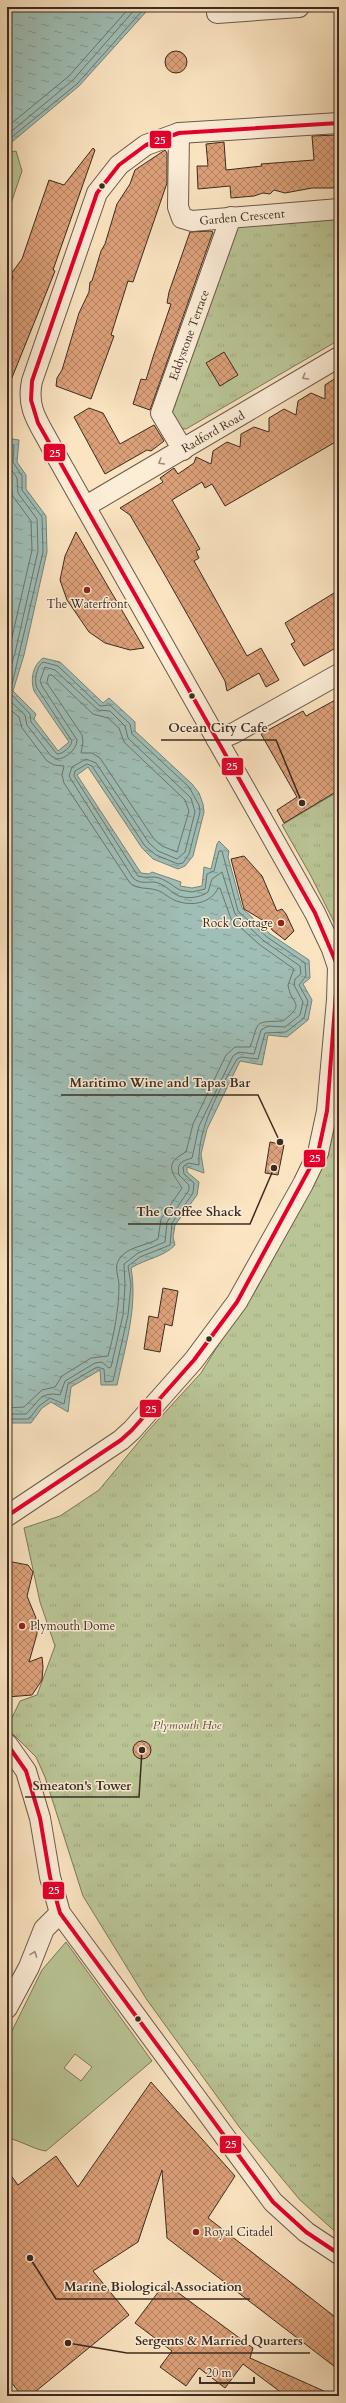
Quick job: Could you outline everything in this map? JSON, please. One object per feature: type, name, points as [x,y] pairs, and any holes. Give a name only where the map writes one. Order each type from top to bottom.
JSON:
[{"type":"street","points":[[217,13],[299,7]]},
{"type":"street","points":[[7,1516],[121,1440],[140,1423],[194,1360],[237,1302],[303,1184],[318,1153],[327,1111],[337,1000],[338,967],[332,949],[315,913],[149,623],[31,408],[29,396],[32,381],[97,193],[119,165],[146,145],[179,133],[339,123]]},
{"type":"street","name":"Garden Crescent","points":[[179,133],[178,207],[182,218],[192,220],[231,218],[339,209]]},
{"type":"street","name":"Eddystone Terrace","points":[[182,450],[161,413],[231,218]]},
{"type":"street","name":"Radford Road","points":[[86,506],[339,357]]},
{"type":"street","points":[[217,740],[234,733],[339,674]]},
{"type":"street","points":[[7,1744],[26,1771],[40,1818],[50,1877],[60,1913],[273,2202],[306,2232],[339,2254]]},
{"type":"street","points":[[7,2008],[30,1967],[44,1929],[60,1913]]},
{"type":"green space","points":[[16,151],[22,171],[7,215],[7,153]]},
{"type":"green space","points":[[339,217],[339,340],[186,429],[178,428],[170,414],[235,228],[239,223]]},
{"type":"green space","points":[[339,791],[339,932],[311,876],[282,825]]},
{"type":"green space","name":"Plymouth Hoe","points":[[339,1064],[339,2235],[300,2200],[240,2128],[147,2000],[83,1896],[45,1777],[36,1757],[7,1728],[20,1701],[37,1695],[55,1646],[40,1602],[24,1528],[60,1516],[99,1490],[146,1433],[201,1373],[278,1248]]},
{"type":"green space","points":[[66,1942],[152,2061],[46,2151],[7,2138],[7,2041],[42,1970]],"holes":[[[75,2054],[92,2067],[81,2081],[64,2068]]]},
{"type":"water","points":[[7,7],[146,7],[145,13],[79,86],[7,146]]},
{"type":"water","points":[[12,439],[19,440],[17,462],[26,475],[26,489],[46,516],[47,552],[24,655],[13,691],[36,714],[34,719],[58,751],[69,742],[34,691],[32,682],[35,668],[43,658],[60,662],[103,703],[109,698],[135,722],[135,731],[192,784],[199,793],[203,804],[204,812],[193,856],[185,866],[178,869],[153,859],[142,848],[88,767],[77,775],[141,873],[149,874],[152,872],[181,882],[180,886],[192,888],[202,886],[204,867],[211,869],[219,841],[229,851],[228,857],[242,908],[270,934],[309,960],[310,978],[303,984],[312,1000],[308,1020],[287,1037],[268,1035],[262,1065],[240,1061],[207,1129],[201,1154],[204,1173],[187,1167],[187,1172],[199,1182],[197,1195],[175,1225],[173,1237],[175,1245],[160,1255],[131,1268],[133,1283],[132,1312],[117,1385],[101,1385],[100,1370],[71,1387],[68,1412],[51,1402],[42,1408],[31,1423],[7,1423],[7,442]]},
{"type":"building","points":[[176,51],[184,54],[187,62],[184,70],[176,73],[168,70],[165,62],[168,54]]},
{"type":"building","points":[[338,135],[339,183],[333,188],[312,188],[285,193],[274,190],[270,194],[263,193],[254,196],[231,198],[230,186],[198,189],[197,166],[208,166],[206,144],[224,142],[226,170],[262,166],[261,164],[314,160],[312,136]]},
{"type":"building","points":[[93,148],[95,150],[53,270],[55,271],[7,390],[7,299],[13,276],[11,274],[22,259],[49,180],[64,185]]},
{"type":"building","points":[[165,150],[167,153],[167,183],[133,282],[128,281],[111,335],[114,336],[91,399],[56,386],[57,378],[62,370],[79,313],[89,292],[90,282],[92,281],[101,251],[105,244],[117,204],[130,184],[135,170]]},
{"type":"building","points":[[190,232],[213,232],[150,410],[133,404],[141,379],[146,380],[171,304],[167,303],[169,292]]},
{"type":"building","points":[[224,352],[238,375],[220,386],[206,363]]},
{"type":"building","points":[[339,376],[339,440],[225,506],[212,484],[205,488],[202,482],[172,500],[200,549],[196,551],[199,558],[194,561],[247,656],[261,648],[279,680],[266,687],[259,673],[227,691],[225,681],[130,515],[120,508],[163,482],[160,478],[174,468],[178,474],[194,463],[196,457],[211,464],[213,451],[227,442],[240,447],[241,434],[254,427],[269,432],[269,418],[284,409],[296,415],[298,401],[311,393],[325,399],[325,385]]},
{"type":"building","points":[[89,408],[103,413],[120,444],[154,425],[164,441],[151,451],[147,450],[105,474],[74,417]]},
{"type":"building","name":"The Waterfront","points":[[76,532],[144,648],[130,650],[105,643],[89,632],[67,600],[60,580],[65,556]]},
{"type":"building","points":[[339,590],[339,646],[304,666],[291,644],[295,642],[285,623]]},
{"type":"building","points":[[339,698],[339,790],[284,823],[277,810],[297,797],[261,734],[303,711],[306,716]]},
{"type":"building","points":[[244,856],[262,876],[277,911],[282,909],[286,914],[294,931],[285,940],[272,930],[269,924],[244,909],[231,859]]},
{"type":"building","points":[[270,1142],[284,1145],[278,1175],[265,1173]]},
{"type":"building","points":[[163,1288],[178,1291],[172,1326],[165,1324],[160,1352],[144,1349],[149,1316],[158,1318]]},
{"type":"building","name":"Plymouth Dome","points":[[7,1561],[28,1565],[33,1572],[27,1596],[36,1618],[37,1634],[29,1662],[42,1657],[43,1667],[42,1680],[32,1695],[7,1697]]},
{"type":"building","points":[[142,1741],[148,1744],[151,1750],[148,1756],[142,1759],[136,1756],[133,1750],[136,1744]]},
{"type":"building","name":"Royal Citadel","points":[[151,2082],[235,2176],[208,2218],[339,2320],[339,2370],[167,2238],[162,2170],[138,2242],[93,2271],[129,2315],[30,2396],[22,2396],[7,2377],[7,2170],[18,2185],[56,2156],[78,2187]]},
{"type":"building","points":[[165,2283],[253,2348],[250,2358],[335,2396],[286,2396],[243,2364],[225,2388],[199,2368],[186,2386],[160,2367],[172,2351],[135,2323]]},
{"type":"transit line","name":"25","points":[[7,1516],[121,1440],[132,1430],[194,1360],[237,1302],[318,1153],[327,1111],[338,967],[315,913],[38,423],[31,400],[32,381],[97,193],[119,165],[146,145],[179,133],[339,123]]},
{"type":"transit line","name":"25","points":[[7,1744],[26,1771],[40,1818],[50,1877],[60,1913],[273,2202],[306,2232],[339,2254]]},
{"type":"place","name":"The Waterfront","points":[[87,590]]},
{"type":"place","name":"Ocean City Cafe","points":[[302,803]]},
{"type":"place","name":"Rock Cottage","points":[[281,923]]},
{"type":"place","name":"Maritimo Wine and Tapas Bar","points":[[280,1142]]},
{"type":"place","name":"The Coffee Shack","points":[[274,1168]]},
{"type":"place","name":"Plymouth Dome","points":[[22,1626]]},
{"type":"place","name":"Smeaton's Tower","points":[[142,1750]]},
{"type":"place","name":"Royal Citadel","points":[[196,2232]]},
{"type":"place","name":"Marine Biological Association","points":[[30,2258]]},
{"type":"place","name":"Sergents & Married Quarters","points":[[68,2343]]}]
